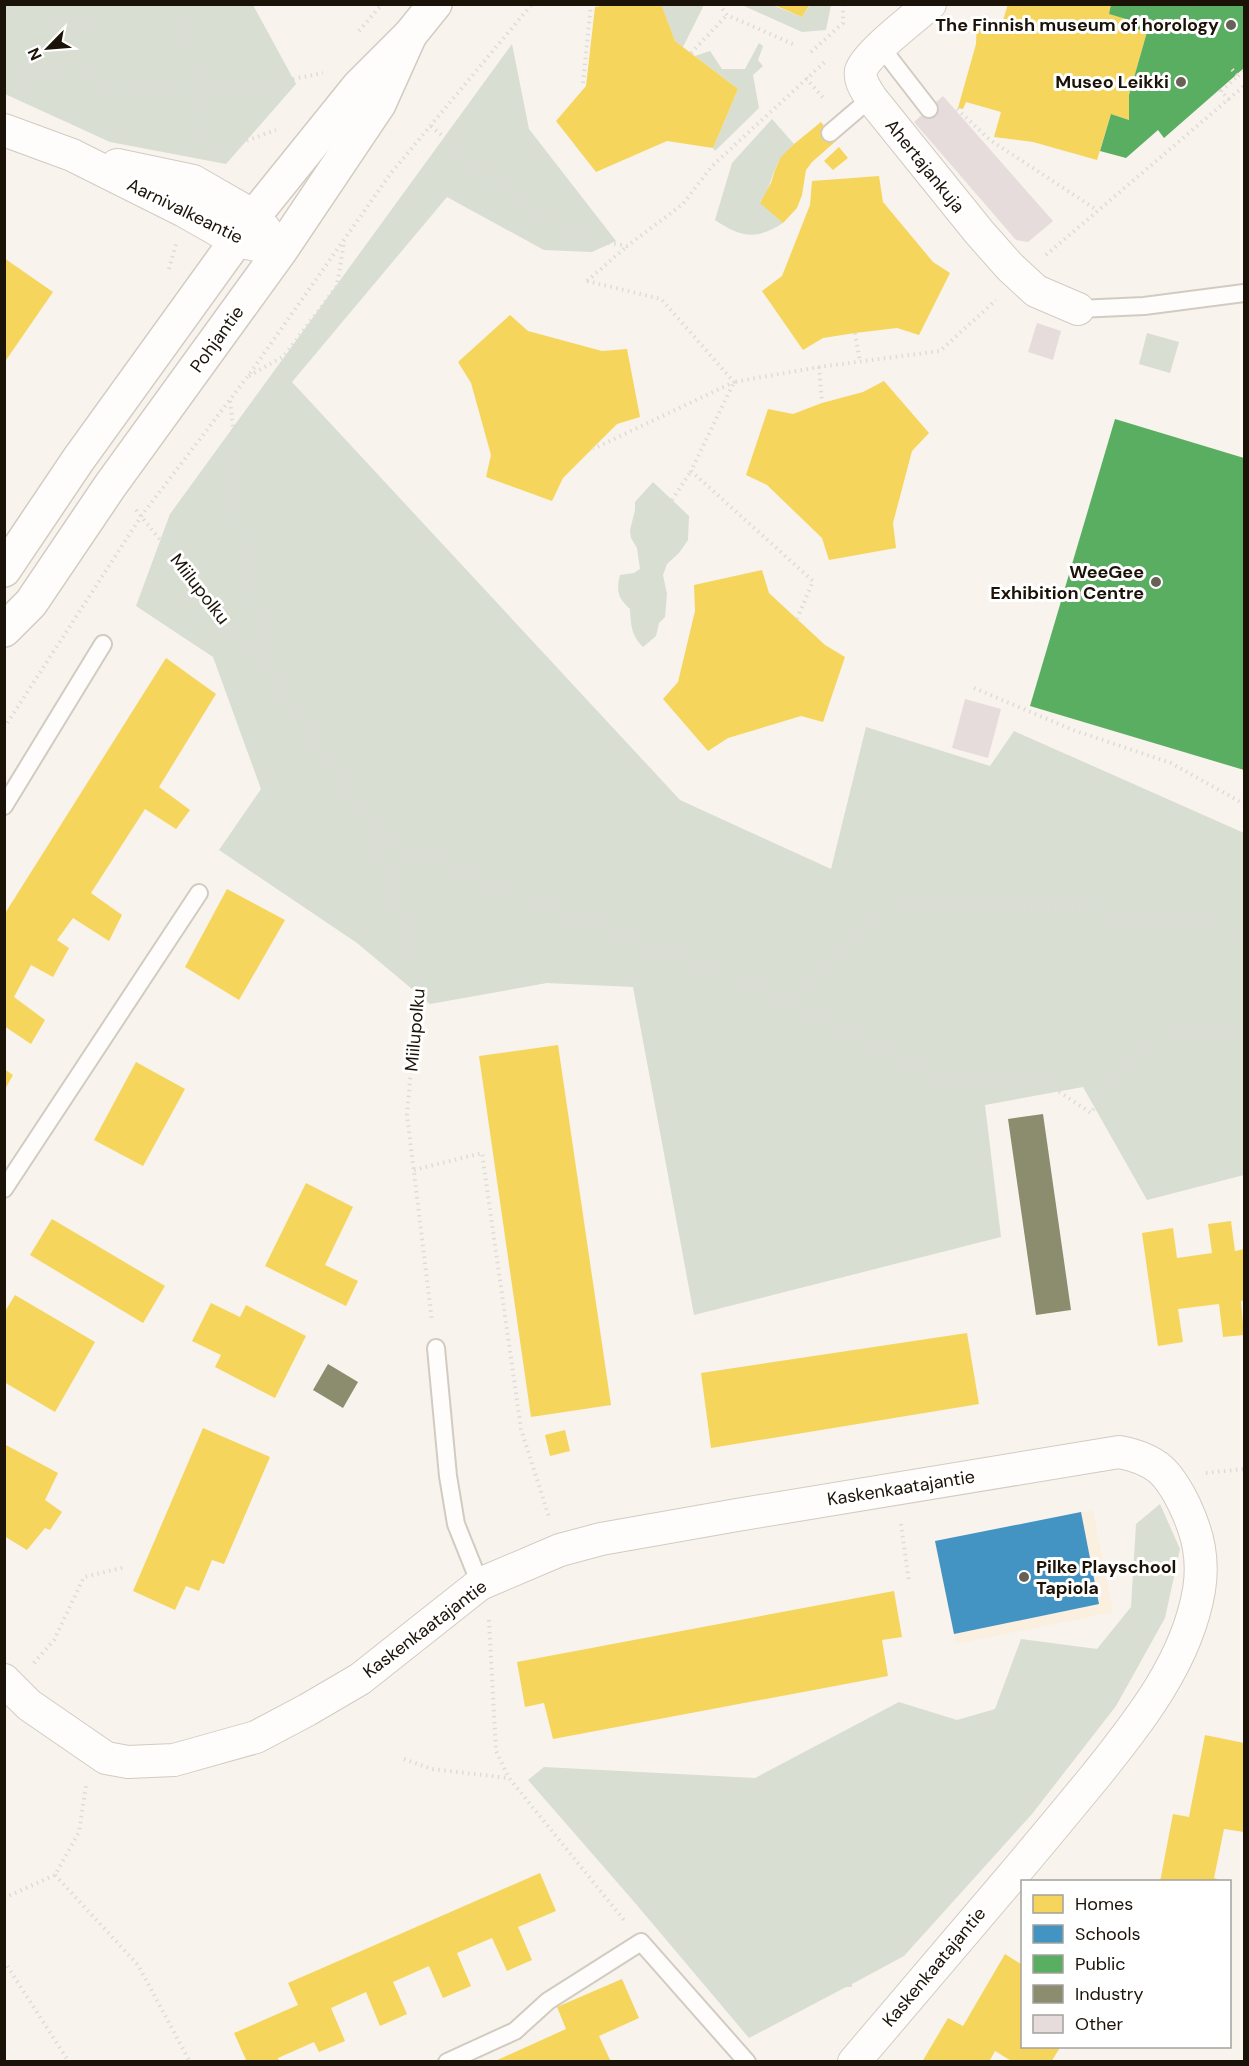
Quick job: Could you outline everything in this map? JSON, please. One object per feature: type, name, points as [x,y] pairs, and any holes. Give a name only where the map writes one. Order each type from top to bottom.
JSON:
[{"type":"main road","name":"Pohjantie","points":[[4,570],[78,460],[246,228],[358,87],[410,35],[435,4]]},
{"type":"main road","name":"Pohjantie","points":[[4,630],[31,603],[110,486],[281,250],[379,104],[410,35]]},
{"type":"street","name":"Ahertajankuja","points":[[930,4],[867,59],[861,72],[862,81],[871,98],[979,232],[1036,291],[1078,309]]},
{"type":"street","name":"Aarnivalkeantie","points":[[10,119],[72,155],[184,211],[246,228]]},
{"type":"street","name":"Aarnivalkeantie","points":[[72,155],[194,170],[246,228],[281,250]]},
{"type":"street","name":"Kaskenkaatajantie","points":[[8,1684],[29,1705],[106,1758],[128,1762],[174,1760],[256,1737],[307,1710],[360,1678],[480,1584],[560,1550],[601,1539],[1119,1452],[1136,1455],[1166,1472],[1177,1489],[1195,1528],[1201,1551],[1199,1589],[1189,1626],[1172,1668],[1140,1720],[1054,1827],[854,2061]]},
{"type":"lane","points":[[881,47],[929,109]]},
{"type":"lane","points":[[830,133],[871,98]]},
{"type":"lane","points":[[1078,309],[1144,306],[1245,293]]},
{"type":"lane","points":[[4,806],[103,644]]},
{"type":"lane","points":[[4,1189],[199,893]]},
{"type":"lane","points":[[436,1348],[448,1476],[456,1524],[480,1584]]},
{"type":"lane","points":[[447,2061],[515,2031],[548,2001],[641,1942],[739,2059]]},
{"type":"path","points":[[10,119],[38,71],[106,4]]},
{"type":"path","points":[[184,4],[199,98],[194,170],[284,127]]},
{"type":"path","points":[[353,38],[382,4]]},
{"type":"path","points":[[4,728],[142,515],[248,376],[391,173],[532,4]]},
{"type":"path","points":[[583,83],[591,4]]},
{"type":"path","points":[[719,4],[727,15],[795,45]]},
{"type":"path","points":[[811,52],[843,23],[843,4]]},
{"type":"path","points":[[691,53],[727,15]]},
{"type":"path","points":[[734,382],[661,300],[587,281],[627,246],[683,204],[712,166],[832,55]]},
{"type":"path","points":[[4,63],[38,71],[199,98],[325,72],[318,81]]},
{"type":"path","points":[[1230,67],[1238,76]]},
{"type":"path","points":[[1229,100],[1221,91],[1245,71]]},
{"type":"path","points":[[593,448],[734,382],[819,367],[940,351],[1098,210],[1245,86]]},
{"type":"path","points":[[956,108],[990,140],[1098,210]]},
{"type":"path","points":[[431,126],[505,190],[542,218],[576,237],[627,246]]},
{"type":"path","points":[[168,275],[184,211]]},
{"type":"path","points":[[248,376],[284,357],[337,286],[345,239]]},
{"type":"path","points":[[855,333],[860,362]]},
{"type":"path","points":[[819,367],[822,403]]},
{"type":"path","points":[[672,501],[691,471],[734,382]]},
{"type":"path","points":[[230,400],[236,451],[240,526],[253,590],[280,693]]},
{"type":"path","points":[[691,471],[813,581],[797,619]]},
{"type":"path","name":"Miilupolku","points":[[142,515],[259,662],[364,810],[399,909],[419,978],[407,1115],[436,1348]]},
{"type":"path","points":[[974,687],[1072,730],[1171,764],[1245,804]]},
{"type":"path","points":[[364,810],[401,846],[536,902],[789,1000],[957,1085],[1043,1080],[1091,1113],[1113,1075],[1152,1041],[1245,1025]]},
{"type":"path","points":[[789,1000],[819,983],[862,924],[920,897],[1086,911],[1245,932]]},
{"type":"path","points":[[414,1170],[482,1154],[521,1429],[560,1550]]},
{"type":"path","points":[[896,1489],[909,1582]]},
{"type":"path","points":[[8,1684],[54,1640],[84,1577],[126,1567]]},
{"type":"path","points":[[480,1584],[489,1605],[496,1751],[509,1778],[641,1942]]},
{"type":"path","points":[[4,1898],[55,1875],[79,1832],[87,1779],[106,1758]]},
{"type":"path","points":[[404,1759],[432,1769],[509,1778]]},
{"type":"path","points":[[55,1875],[138,1965],[190,2061]]},
{"type":"path","points":[[4,1961],[69,2061]]},
{"type":"shaded area","points":[[5,4],[253,5],[296,84],[226,164],[110,142],[5,94]]},
{"type":"shaded area","points":[[661,5],[701,5],[703,7],[683,47],[675,41]]},
{"type":"shaded area","points":[[742,5],[772,5],[802,17],[810,5],[831,5],[826,30],[802,32]]},
{"type":"shaded area","points":[[759,43],[763,46],[758,60],[763,66],[753,75],[759,108],[715,151],[713,148],[738,89],[695,56],[710,51],[722,69],[745,69]]},
{"type":"shaded area","points":[[512,44],[529,129],[616,241],[592,252],[544,250],[447,197],[292,382],[680,800],[831,869],[866,727],[990,766],[1014,731],[1244,833],[1244,1175],[1147,1200],[1083,1087],[985,1105],[1001,1237],[694,1315],[633,987],[547,983],[430,1004],[357,943],[219,850],[261,789],[213,657],[136,606],[170,514]]},
{"type":"shaded area","points":[[772,119],[794,144],[778,164],[760,202],[783,223],[765,232],[749,235],[733,230],[715,220],[732,163]]},
{"type":"shaded area","points":[[1147,333],[1179,342],[1170,373],[1139,364]]},
{"type":"shaded area","points":[[653,482],[689,516],[688,540],[667,564],[663,575],[667,594],[665,617],[659,623],[656,636],[643,647],[634,634],[630,609],[621,598],[618,586],[620,575],[634,573],[640,569],[637,548],[631,538],[630,530],[635,502]]},
{"type":"shaded area","points":[[1160,1504],[1180,1549],[1165,1618],[1116,1706],[1032,1814],[904,1956],[852,1984],[852,1987],[846,1987],[749,2038],[528,1780],[544,1767],[755,1778],[899,1702],[957,1720],[995,1709],[1021,1639],[1097,1649],[1131,1607],[1136,1524]]},
{"type":"shaded area","name":"Pilke Playschool Tapiola","points":[[1093,1510],[1113,1612],[956,1644],[935,1542]]},
{"type":"building: Homes","points":[[613,4],[661,4],[675,41],[738,89],[713,148],[667,141],[596,172],[556,121],[586,86],[595,7]]},
{"type":"building: Homes","points":[[772,4],[810,4],[802,17]]},
{"type":"building: Homes","points":[[1008,4],[1111,4],[1109,14],[1139,23],[1137,29],[1147,32],[1129,95],[1129,120],[1111,114],[1097,160],[1033,142],[994,137],[1001,112],[966,102],[963,109],[958,108],[976,44],[977,20],[1001,27]]},
{"type":"building: Homes","points":[[821,122],[836,141],[806,170],[802,195],[797,208],[783,223],[760,203],[781,157]]},
{"type":"building: Homes","points":[[839,147],[848,158],[833,170],[824,161]]},
{"type":"building: Homes","points":[[879,176],[883,202],[933,262],[950,273],[919,335],[897,328],[855,333],[823,338],[803,350],[762,291],[782,276],[810,205],[812,181]]},
{"type":"building: Homes","points":[[4,258],[53,292],[4,363]]},
{"type":"building: Homes","points":[[510,315],[528,331],[602,351],[627,349],[640,417],[617,424],[563,478],[552,501],[486,477],[491,455],[471,383],[458,362]]},
{"type":"building: Homes","points":[[884,381],[929,433],[912,451],[893,523],[896,548],[829,560],[822,538],[767,485],[746,475],[768,409],[793,414],[863,392]]},
{"type":"building: Homes","points":[[762,570],[769,593],[825,645],[845,657],[823,722],[801,716],[728,738],[708,751],[663,699],[678,682],[695,611],[694,585]]},
{"type":"building: Homes","points":[[166,658],[216,694],[159,787],[190,810],[176,829],[145,809],[91,893],[122,915],[109,941],[73,918],[57,940],[69,948],[53,977],[31,965],[14,997],[45,1020],[31,1044],[4,1026],[4,915]]},
{"type":"building: Homes","points":[[227,889],[285,920],[239,1000],[185,967]]},
{"type":"building: Homes","points":[[558,1045],[611,1405],[531,1417],[479,1056]]},
{"type":"building: Homes","points":[[136,1062],[185,1089],[143,1166],[94,1140]]},
{"type":"building: Homes","points":[[4,1069],[13,1075],[4,1091]]},
{"type":"building: Homes","points":[[306,1183],[353,1207],[325,1265],[358,1281],[346,1306],[265,1266]]},
{"type":"building: Homes","points":[[52,1219],[165,1286],[143,1323],[30,1255]]},
{"type":"building: Homes","points":[[1231,1221],[1235,1251],[1244,1249],[1244,1301],[1241,1301],[1244,1335],[1223,1337],[1219,1304],[1178,1309],[1183,1342],[1158,1346],[1142,1233],[1173,1228],[1177,1258],[1212,1253],[1208,1224]]},
{"type":"building: Homes","points":[[15,1295],[95,1342],[55,1412],[4,1382],[4,1313]]},
{"type":"building: Homes","points":[[211,1303],[240,1317],[246,1305],[306,1336],[275,1398],[215,1367],[221,1355],[192,1341]]},
{"type":"building: Homes","points":[[967,1333],[979,1404],[711,1448],[701,1373]]},
{"type":"building: Homes","points":[[203,1428],[270,1457],[224,1564],[212,1560],[199,1591],[186,1586],[175,1610],[133,1591]]},
{"type":"building: Homes","points":[[565,1430],[570,1451],[550,1456],[545,1435]]},
{"type":"building: Homes","points":[[4,1444],[58,1473],[45,1500],[62,1512],[50,1530],[45,1528],[27,1550],[4,1536]]},
{"type":"building: Homes","points":[[894,1591],[902,1637],[882,1640],[888,1676],[553,1739],[544,1703],[525,1707],[517,1662]]},
{"type":"building: Homes","points":[[1205,1735],[1244,1743],[1244,1832],[1224,1829],[1214,1878],[1220,1880],[1160,1880],[1173,1814],[1189,1817]]},
{"type":"building: Homes","points":[[540,1873],[556,1911],[518,1927],[532,1960],[507,1971],[492,1938],[457,1953],[471,1986],[443,1998],[429,1966],[393,1982],[407,2014],[380,2026],[366,1992],[331,2008],[345,2041],[319,2052],[314,2042],[278,2058],[279,2062],[247,2062],[234,2033],[298,2005],[288,1983]]},
{"type":"building: Homes","points":[[1005,1954],[1021,1964],[1021,2048],[1060,2048],[1051,2062],[1013,2062],[995,2051],[989,2062],[922,2062],[948,2018],[963,2026]]},
{"type":"building: Homes","points":[[622,1979],[639,2018],[599,2036],[611,2062],[493,2062],[566,2029],[557,2007]]},
{"type":"building: Schools","name":"Pilke Playschool Tapiola","points":[[1081,1512],[1099,1604],[954,1634],[935,1541]]},
{"type":"building: Public","name":"Museo Leikki","points":[[1111,4],[1244,4],[1244,68],[1164,138],[1158,130],[1126,158],[1100,151],[1111,114],[1129,120],[1129,95],[1147,32],[1137,29],[1139,23],[1109,14]]},
{"type":"building: Public","name":"WeeGee Exhibition Centre","points":[[1115,419],[1244,458],[1244,770],[1030,706]]},
{"type":"building: Industry","points":[[1043,1114],[1071,1310],[1036,1315],[1008,1119]]},
{"type":"building: Industry","points":[[328,1364],[358,1382],[343,1408],[313,1390]]},
{"type":"building: Other","points":[[943,96],[1053,221],[1028,242],[1016,240],[914,122]]},
{"type":"building: Other","points":[[1037,323],[1061,331],[1053,360],[1028,352]]},
{"type":"building: Other","points":[[965,699],[1001,709],[988,758],[952,748]]},
{"type":"place","name":"The Finnish museum of horology","points":[[1231,25]]},
{"type":"place","name":"Museo Leikki","points":[[1181,82]]},
{"type":"place","name":"WeeGee Exhibition Centre","points":[[1156,582]]},
{"type":"place","name":"Pilke Playschool Tapiola","points":[[1024,1577]]}]
